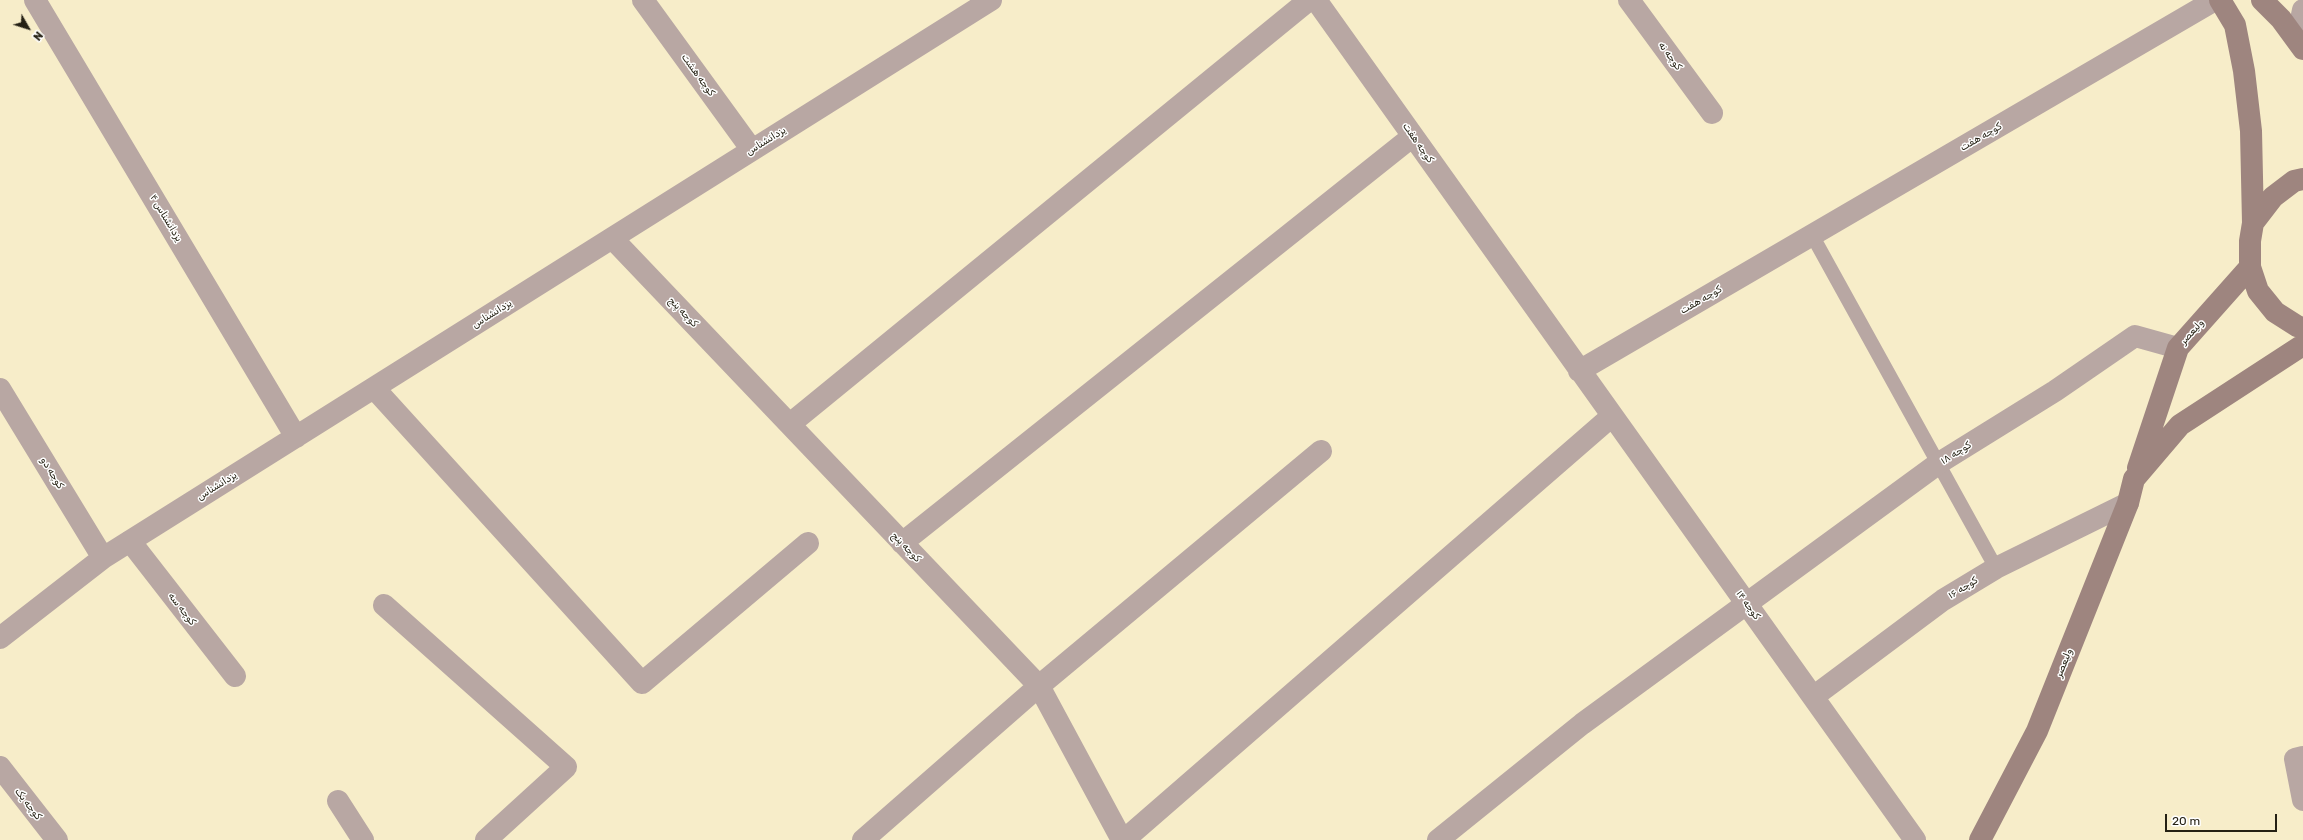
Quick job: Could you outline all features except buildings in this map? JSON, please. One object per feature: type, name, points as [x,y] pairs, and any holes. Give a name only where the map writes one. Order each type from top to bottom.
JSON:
[{"type":"street","name":"یزدانشناس ۴","points":[[35,0],[296,437]]},
{"type":"street","name":"کوچه هشت","points":[[643,0],[752,150]]},
{"type":"street","name":"یزدانشناس","points":[[0,638],[103,558],[991,0]]},
{"type":"street","points":[[790,424],[1309,0]]},
{"type":"street","name":"کوچه هفت","points":[[1316,0],[1579,371],[2215,0]]},
{"type":"street","name":"کوچه نه","points":[[1629,0],[1712,113]]},
{"type":"street","points":[[2220,0],[2235,25],[2244,71],[2251,131],[2253,223],[2250,241],[2250,267],[2258,291],[2275,312],[2297,326],[2303,328]]},
{"type":"street","points":[[2262,0],[2300,44]]},
{"type":"street","points":[[2300,44],[2303,10]]},
{"type":"street","points":[[902,543],[1413,136]]},
{"type":"street","points":[[2253,223],[2273,196],[2294,181],[2303,179]]},
{"type":"street","name":"کوچه پنج","points":[[612,238],[1039,686],[1123,840]]},
{"type":"street","name":"ولیعصر","points":[[1980,840],[2037,731],[2128,503],[2134,479],[2178,348],[2250,267]]},
{"type":"street","name":"کوچه ۱۸","points":[[1438,840],[1582,724],[1939,463],[2055,391],[2135,336],[2178,348]]},
{"type":"street","name":"ولیعصر","points":[[2134,479],[2180,425],[2303,345]]},
{"type":"street","name":"کوچه ۱۴","points":[[1579,371],[1916,840]]},
{"type":"street","points":[[374,388],[642,683],[808,543]]},
{"type":"street","name":"کوچه دو","points":[[0,389],[103,558]]},
{"type":"street","points":[[1123,840],[1612,416]]},
{"type":"street","points":[[863,840],[1039,686],[1321,451]]},
{"type":"street","name":"کوچه ۱۶","points":[[1813,697],[1943,600],[1996,568],[2128,503]]},
{"type":"street","name":"کوچه سه","points":[[130,541],[235,676]]},
{"type":"street","points":[[384,605],[566,767],[486,840]]},
{"type":"street","points":[[2303,757],[2295,759],[2303,800]]},
{"type":"street","name":"کوچه یک","points":[[0,767],[57,840]]},
{"type":"street","points":[[338,801],[363,840]]},
{"type":"lane","points":[[1812,235],[1996,568]]}]
